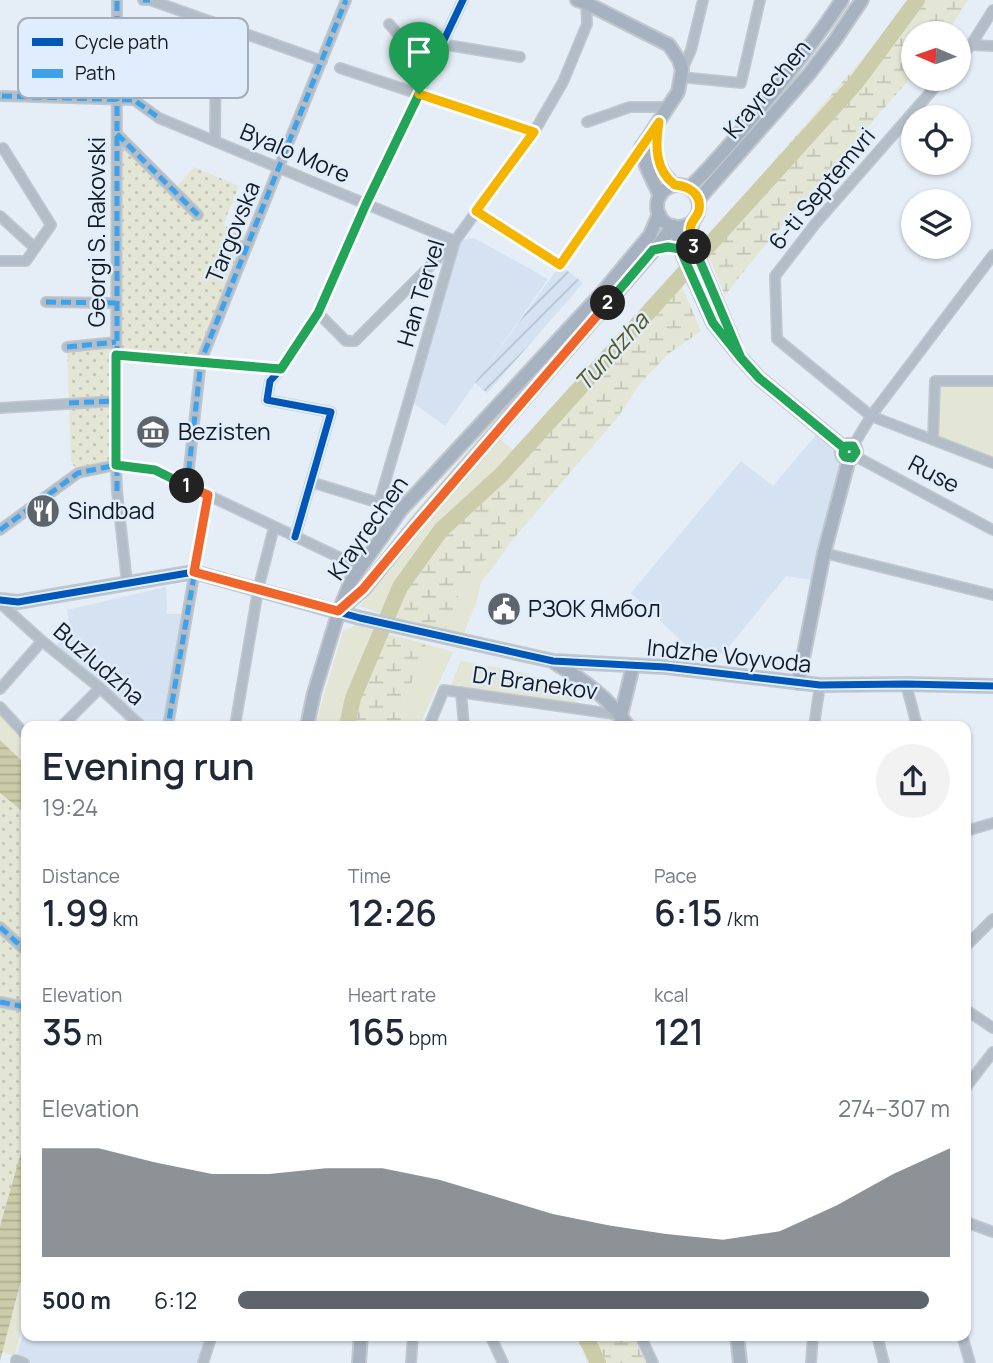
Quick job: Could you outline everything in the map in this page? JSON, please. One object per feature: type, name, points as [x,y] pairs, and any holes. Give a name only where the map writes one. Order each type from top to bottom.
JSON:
[{"type":"street","name":"Georgi S. Rakovski","points":[[117,0],[117,18]]},
{"type":"street","points":[[143,0],[150,0],[200,18]]},
{"type":"street","name":"Targovska","points":[[187,486],[201,361],[346,0]]},
{"type":"street","points":[[295,537],[331,412],[267,400],[270,382],[318,313],[366,204],[463,0]]},
{"type":"street","points":[[476,211],[560,265],[678,92],[703,0]]},
{"type":"street","points":[[681,74],[741,83],[760,0]]},
{"type":"street","name":"Krayrechen","points":[[689,188],[724,152],[793,68],[842,0]]},
{"type":"street","name":"Krayrechen","points":[[698,200],[809,74],[862,0]]},
{"type":"street","points":[[585,1],[669,45],[679,60],[681,74]]},
{"type":"street","name":"Han Tervel","points":[[311,482],[379,503],[455,241],[534,132],[563,82],[587,24],[585,1]]},
{"type":"street","points":[[993,10],[971,45],[993,46]]},
{"type":"street","points":[[388,24],[398,34],[417,42],[520,57]]},
{"type":"street","points":[[248,35],[322,61]]},
{"type":"street","points":[[340,68],[534,132]]},
{"type":"street","name":"6-ti Septemvri","points":[[932,91],[816,223],[775,276],[777,339],[871,416],[993,463]]},
{"type":"street","name":"Byalo More","points":[[2,96],[18,97]]},
{"type":"street","name":"Byalo More","points":[[60,98],[134,100],[159,118],[455,241]]},
{"type":"street","points":[[215,98],[215,141]]},
{"type":"street","name":"Georgi S. Rakovski","points":[[117,100],[116,465],[127,583]]},
{"type":"street","points":[[587,122],[629,107],[668,107]]},
{"type":"street","points":[[659,122],[656,143],[662,172]]},
{"type":"street","points":[[117,134],[198,215]]},
{"type":"street","points":[[641,147],[649,151],[662,172],[675,185],[689,188],[698,200],[698,215],[692,222],[681,227],[664,221],[659,214],[660,196],[675,185]]},
{"type":"street","points":[[641,147],[646,166],[660,196]]},
{"type":"street","points":[[0,261],[26,261],[51,225],[3,148]]},
{"type":"street","name":"Krayrechen","points":[[338,611],[351,581],[401,510],[600,295],[650,235],[659,214]]},
{"type":"street","points":[[0,216],[35,248]]},
{"type":"street","points":[[692,222],[691,240],[718,318]]},
{"type":"street","points":[[674,226],[680,250],[718,318]]},
{"type":"street","name":"Krayrechen","points":[[338,611],[363,589],[674,226]]},
{"type":"street","points":[[318,313],[346,341],[355,341],[455,241]]},
{"type":"street","points":[[653,250],[668,247],[680,250]]},
{"type":"street","points":[[799,683],[824,553],[850,452],[871,416],[993,255]]},
{"type":"street","points":[[47,302],[116,303]]},
{"type":"street","name":"Ruse","points":[[718,318],[741,358],[759,378],[850,452],[993,530]]},
{"type":"street","points":[[68,347],[116,342]]},
{"type":"street","points":[[116,355],[281,369]]},
{"type":"street","points":[[933,440],[935,381],[993,381]]},
{"type":"street","points":[[0,408],[116,401]]},
{"type":"street","points":[[0,530],[78,473],[116,465],[155,470],[351,563]]},
{"type":"street","points":[[169,721],[208,495]]},
{"type":"street","points":[[236,721],[258,590],[274,527]]},
{"type":"street","points":[[824,553],[993,595]]},
{"type":"street","points":[[0,602],[27,601],[194,572]]},
{"type":"street","name":"Indzhe Voyvoda","points":[[194,572],[360,618],[552,662],[666,667],[820,685],[993,687]]},
{"type":"street","name":"Buzludzha","points":[[0,602],[136,721]]},
{"type":"street","points":[[308,721],[338,611]]},
{"type":"street","points":[[0,689],[42,640]]},
{"type":"street","points":[[552,662],[583,679],[620,721]]},
{"type":"street","points":[[622,721],[633,666]]},
{"type":"street","points":[[906,684],[916,721]]},
{"type":"street","points":[[815,721],[820,685]]},
{"type":"street","points":[[67,721],[100,688]]},
{"type":"street","name":"Dr Branekov","points":[[431,721],[444,690],[612,721]]},
{"type":"street","points":[[461,692],[464,721]]},
{"type":"street","points":[[0,708],[21,729]]},
{"type":"street","points":[[971,830],[993,823]]},
{"type":"street","points":[[971,941],[993,919]]},
{"type":"street","points":[[0,927],[21,946]]},
{"type":"street","points":[[0,1002],[21,1006]]},
{"type":"street","points":[[971,1013],[991,1023]]},
{"type":"street","points":[[971,1081],[993,1052]]},
{"type":"street","points":[[971,1224],[993,1232]]},
{"type":"street","points":[[203,1363],[210,1341]]},
{"type":"street","points":[[359,1363],[361,1341]]},
{"type":"street","points":[[411,1363],[413,1341]]},
{"type":"street","points":[[493,1341],[503,1363]]},
{"type":"street","points":[[643,1341],[653,1363]]},
{"type":"street","points":[[738,1341],[740,1363]]},
{"type":"street","points":[[810,1363],[812,1341]]},
{"type":"street","points":[[878,1341],[884,1363]]},
{"type":"street","points":[[964,1341],[970,1363]]},
{"type":"shaded area","points":[[474,238],[548,279],[445,426],[409,400],[455,241]]},
{"type":"shaded area","points":[[560,265],[583,283],[487,393],[475,383]]},
{"type":"shaded area","points":[[821,429],[848,452],[819,581],[786,576],[724,653],[700,659],[631,593],[741,461],[773,486]]},
{"type":"shaded area","points":[[166,587],[167,614],[187,614],[169,721],[135,721],[53,650],[70,627],[67,610]]},
{"type":"shaded area","points":[[0,740],[21,760],[21,810],[0,793]]},
{"type":"shaded area","points":[[21,1152],[21,1280],[0,1361],[0,1226]]},
{"type":"shaded area","points":[[21,1340],[210,1341],[203,1363],[24,1363],[16,1360]]},
{"type":"green space","points":[[909,0],[968,0],[955,21],[901,21],[901,89],[725,295],[703,243],[888,29]]},
{"type":"green space","points":[[117,134],[174,190],[194,167],[239,186],[223,225],[251,237],[201,361],[117,355],[116,465],[78,473],[71,461],[67,347],[116,342]]},
{"type":"green space","points":[[676,273],[701,331],[668,354],[640,384],[617,418],[513,539],[480,564],[460,592],[445,630],[384,614],[396,585],[436,527],[515,452]]},
{"type":"green space","points":[[602,296],[582,325],[411,520],[407,521]]},
{"type":"green space","points":[[935,381],[993,381],[993,463],[933,440]]},
{"type":"green space","points":[[496,435],[515,452],[396,585],[384,614],[360,606],[426,516]]},
{"type":"green space","points":[[513,539],[481,582],[463,636],[445,630],[460,592],[480,564]]},
{"type":"green space","points":[[356,625],[376,631],[348,698],[343,721],[316,721],[343,631]]},
{"type":"green space","points":[[376,631],[426,644],[418,672],[405,693],[401,721],[343,721],[348,698]]},
{"type":"green space","points":[[426,644],[453,652],[421,721],[401,721],[405,693],[418,672]]},
{"type":"green space","points":[[461,661],[508,669],[539,678],[554,684],[579,704],[451,685]]},
{"type":"green space","points":[[0,712],[21,735],[21,760],[0,740]]},
{"type":"green space","points":[[0,793],[21,810],[21,1152],[0,1226]]},
{"type":"green space","points":[[21,1280],[21,1331],[15,1356],[2,1352]]},
{"type":"green space","points":[[578,1341],[636,1341],[646,1363],[588,1363]]},
{"type":"waterway","name":"Tundzha","points":[[348,721],[353,698],[400,587],[441,530],[501,475],[855,84],[917,0]]},
{"type":"waterway","name":"Tundzha","points":[[588,1341],[598,1363]]},
{"type":"marked path","points":[[117,0],[117,18]]},
{"type":"marked path","points":[[143,0],[150,0]]},
{"type":"marked path","points":[[187,486],[201,361],[346,0]]},
{"type":"marked path","points":[[2,96],[18,96]]},
{"type":"marked path","points":[[68,98],[134,100],[159,118]]},
{"type":"marked path","points":[[117,98],[117,491]]},
{"type":"marked path","points":[[117,134],[198,215]]},
{"type":"marked path","points":[[46,302],[116,303]]},
{"type":"marked path","points":[[67,347],[116,342]]},
{"type":"marked path","points":[[116,355],[281,369]]},
{"type":"marked path","points":[[69,403],[116,401]]},
{"type":"marked path","points":[[0,530],[78,473],[116,465],[155,470],[208,495],[169,721]]},
{"type":"marked path","points":[[0,927],[21,946]]},
{"type":"marked path","points":[[0,1002],[21,1006]]},
{"type":"cycle path","points":[[295,537],[331,412],[267,400],[270,381],[318,313],[366,204],[463,0]]},
{"type":"cycle path","points":[[0,600],[18,602],[194,572],[360,618],[553,661],[666,667],[820,685],[993,686]]},
{"type":"place","name":"Bezisten","points":[[153,432]]},
{"type":"place","name":"Sindbad","points":[[43,511]]},
{"type":"place","name":"РЗОК Ямбол","points":[[504,609]]},
{"type":"route","points":[[419,94],[318,313],[281,369],[116,355],[116,465],[155,470],[208,495],[194,572],[338,611],[363,589],[653,250],[661,247],[680,249],[713,323],[741,358],[759,378],[844,448],[853,446],[855,456],[849,459],[845,457],[842,451],[844,448],[821,429],[759,378],[741,358],[691,238],[692,222],[699,210],[698,200],[693,191],[675,185],[662,172],[656,143],[659,122],[560,265],[476,211],[534,132],[419,94]]}]
